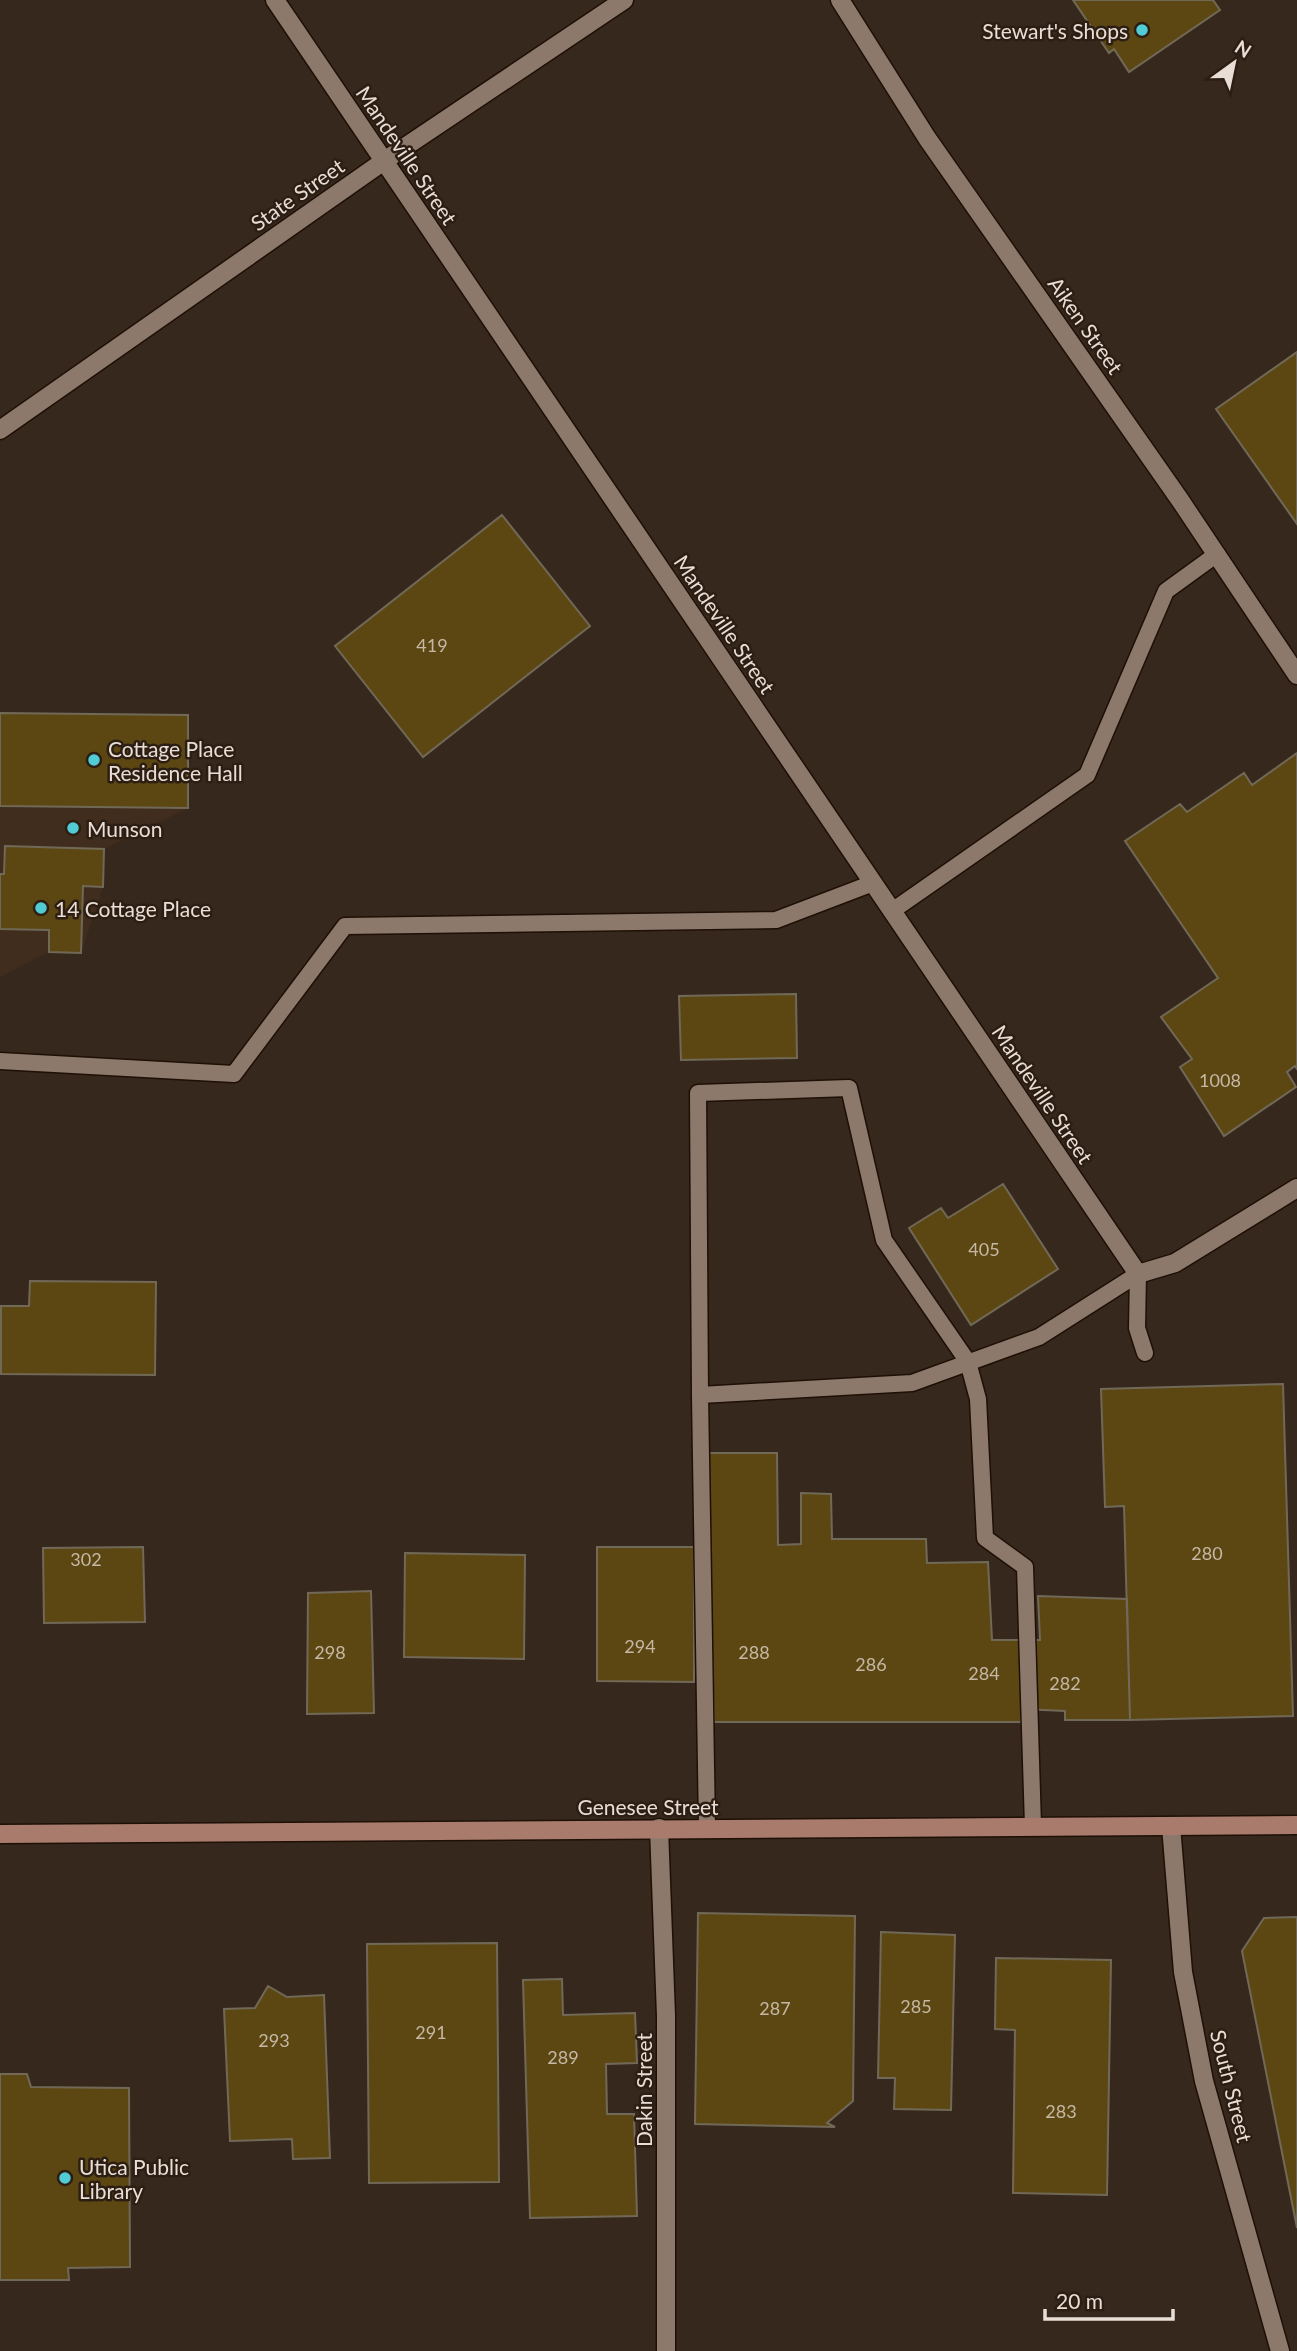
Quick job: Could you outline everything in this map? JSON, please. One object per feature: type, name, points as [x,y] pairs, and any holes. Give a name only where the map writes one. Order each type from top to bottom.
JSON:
[{"type":"main road","name":"Genesee Street","points":[[0,1834],[1297,1825]]},
{"type":"street","name":"Mandeville Street","points":[[275,0],[1138,1274]]},
{"type":"street","name":"State Street","points":[[0,430],[384,162],[624,0]]},
{"type":"street","name":"Aiken Street","points":[[840,0],[927,138],[1217,554],[1297,675]]},
{"type":"street","points":[[1138,1274],[1175,1263],[1297,1188]]},
{"type":"street","name":"South Street","points":[[1171,1826],[1183,1972],[1204,2081],[1280,2351]]},
{"type":"street","name":"Dakin Street","points":[[659,1828],[666,2016],[666,2351]]},
{"type":"lane","points":[[892,911],[1087,775],[1166,591],[1217,554]]},
{"type":"lane","points":[[0,1061],[234,1074],[345,926],[776,920],[873,883]]},
{"type":"lane","points":[[708,1828],[700,1395],[698,1093],[849,1088],[884,1240],[968,1362],[978,1399],[985,1538],[1026,1567],[1033,1826]]},
{"type":"lane","points":[[1138,1274],[1137,1328],[1144,1353]]},
{"type":"lane","points":[[700,1395],[912,1383],[1040,1337],[1138,1274]]},
{"type":"shaded area","name":"Munson","points":[[0,713],[188,715],[188,808],[104,849],[103,887],[81,953],[48,952],[0,977]]},
{"type":"building","name":"Stewart's Shops","points":[[1073,0],[1213,0],[1220,10],[1129,72],[1114,49],[1109,53]]},
{"type":"building","points":[[1297,352],[1297,524],[1216,409]]},
{"type":"building","points":[[502,515],[590,626],[423,757],[335,646]]},
{"type":"building","name":"Cottage Place Residence Hall","points":[[0,713],[188,715],[188,808],[0,806]]},
{"type":"building","points":[[1297,753],[1297,1069],[1295,1066],[1287,1072],[1296,1087],[1224,1136],[1180,1067],[1192,1059],[1161,1017],[1218,978],[1125,841],[1180,804],[1187,812],[1244,773],[1252,785]]},
{"type":"building","name":"14 Cottage Place","points":[[5,846],[104,849],[103,887],[83,886],[81,953],[49,952],[49,930],[0,929],[0,874],[4,874]]},
{"type":"building","points":[[796,994],[797,1058],[681,1060],[679,996]]},
{"type":"building","points":[[1003,1184],[1058,1269],[971,1325],[909,1228],[941,1208],[948,1218]]},
{"type":"building","points":[[30,1281],[156,1282],[155,1375],[1,1374],[1,1306],[29,1306]]},
{"type":"building","points":[[1283,1384],[1293,1716],[1130,1720],[1124,1506],[1105,1507],[1101,1389]]},
{"type":"building","points":[[706,1453],[777,1453],[778,1545],[801,1544],[801,1493],[831,1494],[832,1539],[926,1539],[927,1563],[988,1562],[992,1640],[1040,1640],[1038,1596],[1127,1599],[1130,1720],[1065,1720],[1065,1711],[1022,1709],[1021,1722],[714,1722]]},
{"type":"building","points":[[143,1547],[145,1622],[44,1623],[43,1548]]},
{"type":"building","points":[[597,1547],[694,1547],[694,1682],[597,1681]]},
{"type":"building","points":[[405,1553],[525,1555],[524,1659],[404,1657]]},
{"type":"building","points":[[371,1591],[374,1713],[307,1714],[308,1593]]},
{"type":"building","points":[[698,1913],[855,1916],[853,2101],[827,2123],[835,2127],[695,2124]]},
{"type":"building","points":[[1297,1917],[1297,2228],[1242,1951],[1264,1918]]},
{"type":"building","points":[[881,1932],[955,1935],[951,2110],[894,2109],[895,2078],[878,2078]]},
{"type":"building","points":[[497,1943],[499,2182],[369,2183],[367,1944]]},
{"type":"building","points":[[996,1958],[1111,1960],[1107,2195],[1013,2193],[1015,2030],[995,2029]]},
{"type":"building","points":[[562,1979],[563,2015],[635,2013],[637,2063],[606,2064],[607,2114],[634,2114],[637,2216],[530,2218],[523,1980]]},
{"type":"building","points":[[268,1986],[287,1997],[324,1995],[330,2158],[293,2159],[292,2139],[230,2141],[224,2009],[255,2008]]},
{"type":"building","name":"Utica Public Library","points":[[0,2074],[27,2074],[31,2087],[129,2088],[130,2267],[68,2268],[69,2280],[0,2280]]},
{"type":"place","name":"Stewart's Shops","points":[[1142,30]]},
{"type":"place","name":"Cottage Place Residence Hall","points":[[94,760]]},
{"type":"place","name":"Munson","points":[[73,828]]},
{"type":"place","name":"14 Cottage Place","points":[[41,908]]},
{"type":"place","name":"Utica Public Library","points":[[65,2178]]}]
